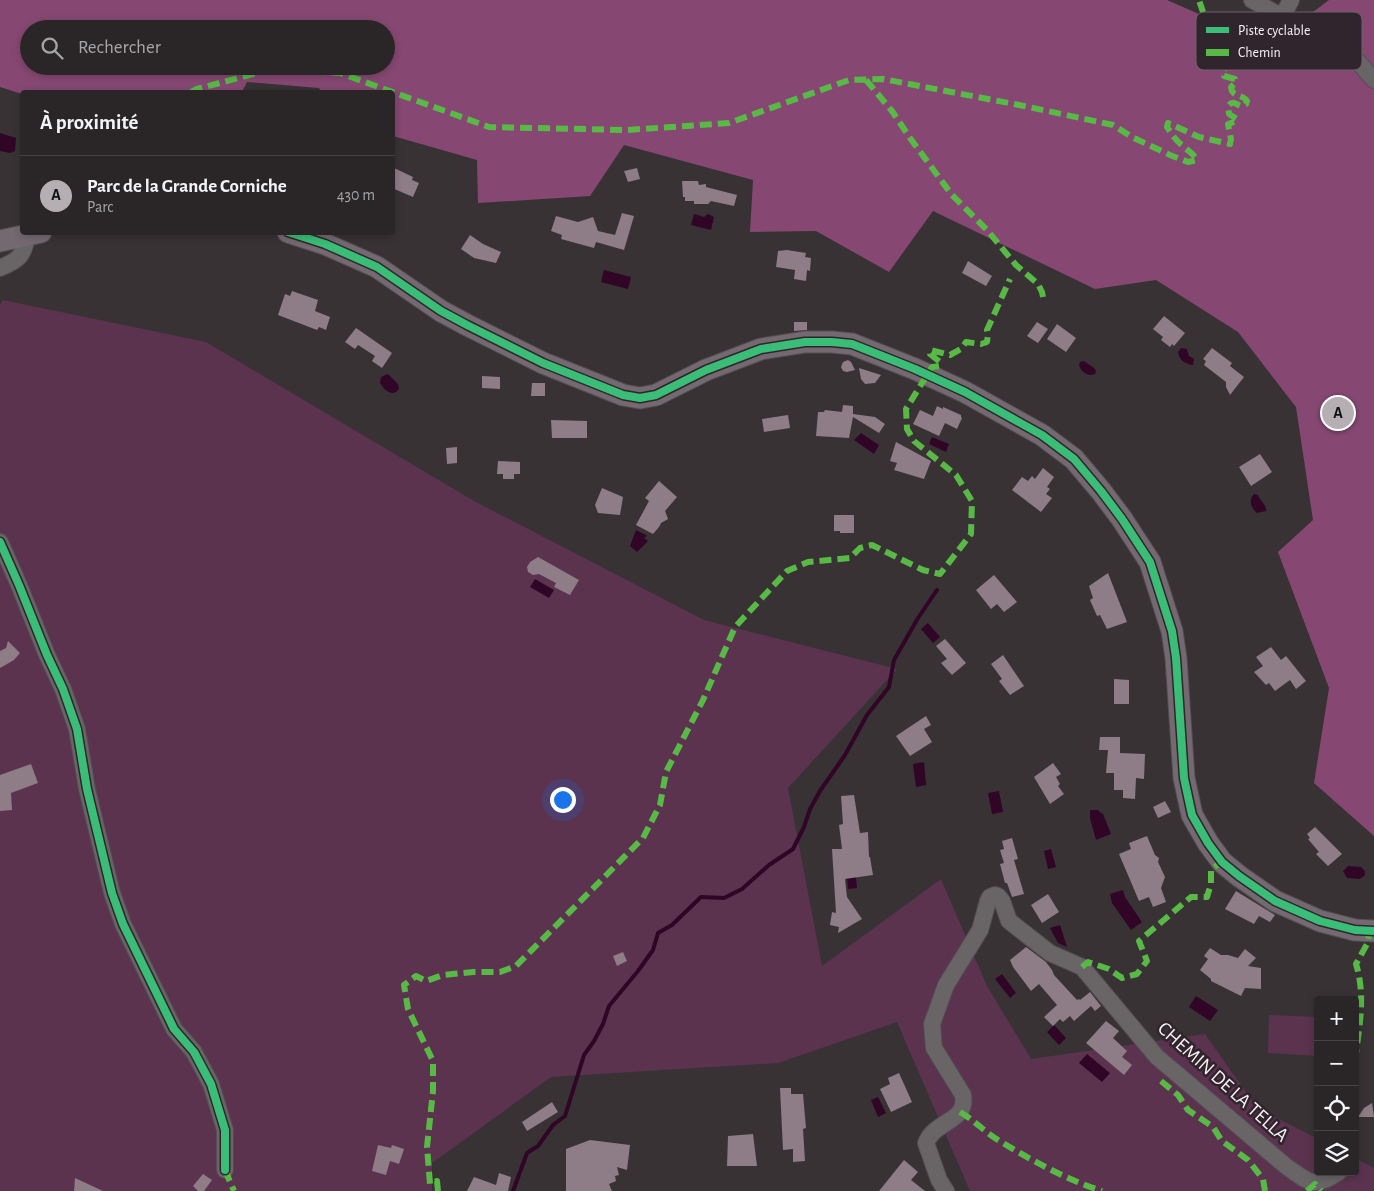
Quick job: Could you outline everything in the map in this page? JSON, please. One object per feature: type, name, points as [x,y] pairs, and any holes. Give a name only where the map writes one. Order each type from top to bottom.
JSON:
[{"type":"main road","points":[[0,241],[29,235]]},
{"type":"main road","points":[[297,235],[325,244],[377,266],[441,311],[543,364],[623,395],[640,398],[656,395],[706,370],[761,349],[805,342],[832,342],[852,344],[915,369],[965,392],[1042,435],[1074,459],[1122,519],[1150,562],[1172,631],[1176,658],[1184,778],[1192,815],[1208,843],[1222,862],[1275,901],[1320,921],[1355,930],[1374,931]]},
{"type":"street","points":[[1252,0],[1273,12]]},
{"type":"street","points":[[1284,12],[1290,0]]},
{"type":"street","points":[[1362,66],[1374,80]]},
{"type":"street","points":[[0,268],[15,262],[33,235]]},
{"type":"street","points":[[0,542],[63,689],[77,729],[87,789],[112,893],[123,924],[174,1029],[194,1052],[211,1084],[225,1130],[225,1170]]},
{"type":"street","name":"CHEMIN DE LA TELLA","points":[[946,1191],[939,1180],[926,1144],[933,1131],[960,1112],[964,1107],[964,1101],[963,1095],[934,1048],[932,1024],[946,986],[977,936],[988,901],[990,897],[995,895],[1002,901],[1009,921],[1050,954],[1082,967],[1157,1056],[1287,1167],[1306,1180],[1316,1184],[1333,1176]]},
{"type":"shaded area","points":[[0,0],[1167,0],[1196,13],[1196,70],[1362,70],[1362,12],[1313,12],[1329,0],[1374,0],[1374,836],[1314,783],[1329,688],[1278,552],[1313,520],[1296,407],[1238,332],[1156,280],[1095,289],[933,211],[889,272],[816,231],[750,232],[753,180],[624,145],[590,196],[478,203],[477,160],[395,137],[395,90],[320,90],[319,88],[247,82],[243,90],[20,90],[20,93],[0,87]]},
{"type":"shaded area","points":[[0,133],[16,138],[15,151],[10,153],[0,151]]},
{"type":"shaded area","points":[[694,214],[704,217],[708,214],[714,217],[711,230],[691,225]]},
{"type":"shaded area","points":[[604,270],[631,277],[628,289],[601,282]]},
{"type":"shaded area","points":[[3,300],[206,342],[474,501],[704,620],[897,669],[788,788],[822,966],[941,879],[987,986],[1031,1059],[1205,1034],[1257,1108],[1314,1137],[1314,1176],[1359,1176],[1359,1160],[1374,1168],[1374,1191],[970,1191],[897,1022],[778,1063],[551,1077],[432,1163],[432,1191],[0,1191],[0,305]]},
{"type":"shaded area","points":[[1181,348],[1187,349],[1189,356],[1194,359],[1193,365],[1185,363],[1181,359],[1178,352]]},
{"type":"shaded area","points":[[1084,361],[1094,368],[1095,374],[1087,374],[1081,370],[1080,362]]},
{"type":"shaded area","points":[[388,374],[398,384],[399,389],[397,392],[391,393],[380,383],[381,377]]},
{"type":"shaded area","points":[[861,433],[879,445],[874,454],[854,440]]},
{"type":"shaded area","points":[[932,437],[949,444],[946,452],[929,444]]},
{"type":"shaded area","points":[[1254,494],[1258,495],[1266,511],[1257,513],[1253,509],[1251,501]]},
{"type":"shaded area","points":[[636,530],[646,535],[644,538],[648,541],[637,552],[630,546]]},
{"type":"shaded area","points":[[535,579],[554,590],[549,598],[530,587]]},
{"type":"shaded area","points":[[928,623],[940,637],[933,643],[921,629]]},
{"type":"shaded area","points":[[924,762],[926,785],[916,787],[913,764]]},
{"type":"shaded area","points":[[999,791],[1003,812],[992,814],[988,793]]},
{"type":"shaded area","points":[[1090,810],[1098,810],[1103,814],[1111,834],[1096,840],[1090,818]]},
{"type":"shaded area","points":[[1051,849],[1056,867],[1048,869],[1044,851]]},
{"type":"shaded area","points":[[855,866],[857,888],[848,889],[846,867]]},
{"type":"shaded area","points":[[1348,866],[1361,867],[1365,871],[1365,875],[1360,879],[1347,878],[1343,871]]},
{"type":"shaded area","points":[[1123,890],[1125,897],[1142,922],[1131,930],[1112,903],[1110,894]]},
{"type":"shaded area","points":[[1060,925],[1067,947],[1058,943],[1050,928]]},
{"type":"shaded area","points":[[1002,974],[1016,993],[1010,998],[995,979]]},
{"type":"shaded area","points":[[1196,996],[1218,1010],[1210,1021],[1189,1007]]},
{"type":"shaded area","points":[[1269,1015],[1314,1017],[1314,1056],[1268,1053]]},
{"type":"shaded area","points":[[1054,1025],[1066,1038],[1059,1045],[1047,1032]]},
{"type":"shaded area","points":[[1087,1054],[1110,1073],[1102,1082],[1079,1063]]},
{"type":"shaded area","points":[[878,1097],[886,1113],[878,1117],[871,1100]]},
{"type":"building","points":[[395,168],[413,177],[412,180],[419,183],[413,197],[395,189]]},
{"type":"building","points":[[637,168],[640,179],[628,182],[624,171]]},
{"type":"building","points":[[682,181],[698,181],[699,185],[706,184],[706,187],[737,195],[734,206],[711,201],[708,204],[694,204],[694,201],[685,201]]},
{"type":"building","points":[[622,213],[634,216],[624,250],[596,242],[594,248],[561,239],[562,235],[551,231],[556,216],[578,222],[593,217],[598,231],[615,235]]},
{"type":"building","points":[[470,235],[483,244],[501,252],[496,263],[474,258],[461,249]]},
{"type":"building","points":[[787,250],[806,253],[805,257],[811,258],[810,271],[807,270],[806,281],[794,279],[795,270],[776,267],[778,251]]},
{"type":"building","points":[[968,261],[992,276],[986,286],[962,273]]},
{"type":"building","points":[[292,291],[318,300],[315,311],[330,317],[326,330],[319,327],[317,330],[278,315],[285,294],[290,296]]},
{"type":"building","points":[[1164,316],[1185,333],[1174,346],[1172,344],[1170,347],[1161,340],[1163,337],[1153,329]]},
{"type":"building","points":[[794,322],[807,322],[807,330],[794,331]]},
{"type":"building","points":[[1037,322],[1048,329],[1038,343],[1027,336]]},
{"type":"building","points":[[1057,324],[1076,338],[1066,352],[1047,339]]},
{"type":"building","points":[[356,328],[392,353],[382,368],[372,361],[375,356],[358,345],[355,349],[345,342]]},
{"type":"building","points":[[1212,348],[1232,363],[1230,366],[1244,377],[1230,395],[1226,382],[1204,365],[1206,361],[1203,359]]},
{"type":"building","points":[[848,360],[855,370],[843,371],[841,367],[843,362]]},
{"type":"building","points":[[859,368],[881,375],[875,383],[865,384],[861,379]]},
{"type":"building","points":[[482,376],[500,377],[500,389],[482,388]]},
{"type":"building","points":[[532,383],[545,383],[545,396],[531,396]]},
{"type":"building","points":[[843,405],[853,406],[853,414],[875,417],[885,424],[879,433],[853,417],[849,438],[816,436],[818,412],[824,412],[825,410],[842,412]]},
{"type":"building","points":[[937,406],[961,415],[962,418],[957,429],[945,423],[939,436],[913,424],[920,410],[933,416]]},
{"type":"building","points":[[788,415],[790,428],[764,432],[762,419]]},
{"type":"building","points":[[551,420],[587,421],[587,438],[552,438]]},
{"type":"building","points":[[896,442],[931,461],[924,479],[894,470],[897,463],[890,461]]},
{"type":"building","points":[[457,447],[457,463],[447,464],[446,448]]},
{"type":"building","points":[[1260,454],[1272,472],[1251,486],[1239,467]]},
{"type":"building","points":[[498,461],[520,462],[520,474],[514,474],[514,479],[503,479],[503,474],[497,474]]},
{"type":"building","points":[[1043,468],[1054,477],[1047,487],[1050,489],[1046,494],[1052,498],[1041,512],[1012,490],[1022,477],[1028,481],[1032,476],[1035,479]]},
{"type":"building","points":[[659,481],[677,497],[665,511],[668,519],[661,523],[653,534],[636,525],[649,501],[645,498]]},
{"type":"building","points":[[602,488],[623,497],[620,515],[598,513],[595,505]]},
{"type":"building","points":[[834,515],[854,515],[854,533],[834,531]]},
{"type":"building","points":[[538,557],[579,580],[570,595],[554,587],[556,583],[539,574],[533,575],[528,572],[527,567],[530,562]]},
{"type":"building","points":[[1108,573],[1127,622],[1107,629],[1100,615],[1097,616],[1090,600],[1093,598],[1089,586]]},
{"type":"building","points":[[994,575],[1017,602],[1004,612],[997,604],[991,609],[976,590]]},
{"type":"building","points":[[945,639],[966,663],[952,675],[941,663],[947,659],[936,646]]},
{"type":"building","points":[[8,641],[20,653],[14,660],[0,668],[0,651],[6,648]]},
{"type":"building","points":[[1271,647],[1281,660],[1286,656],[1306,681],[1296,689],[1290,680],[1275,691],[1269,683],[1266,685],[1254,672],[1263,666],[1256,657]]},
{"type":"building","points":[[1003,655],[1024,686],[1010,695],[999,681],[1002,679],[991,664]]},
{"type":"building","points":[[1114,679],[1129,680],[1129,704],[1114,704]]},
{"type":"building","points":[[926,716],[931,725],[924,729],[932,742],[910,756],[896,736]]},
{"type":"building","points":[[1100,737],[1120,737],[1120,753],[1145,754],[1144,779],[1136,778],[1135,799],[1123,798],[1123,790],[1114,790],[1114,773],[1106,773],[1108,750],[1099,750]]},
{"type":"building","points":[[1053,763],[1061,774],[1056,777],[1060,784],[1058,786],[1064,794],[1050,804],[1034,777]]},
{"type":"building","points":[[31,764],[38,783],[11,793],[12,810],[0,811],[0,775]]},
{"type":"building","points":[[854,795],[860,833],[868,832],[869,857],[873,875],[845,879],[847,897],[862,919],[838,933],[839,927],[830,925],[832,912],[836,913],[832,849],[842,849],[839,825],[843,824],[841,796]]},
{"type":"building","points":[[1165,801],[1171,812],[1158,818],[1153,807]]},
{"type":"building","points":[[1315,827],[1342,854],[1328,866],[1316,854],[1319,852],[1308,839],[1310,838],[1307,834]]},
{"type":"building","points":[[1147,836],[1155,855],[1159,858],[1158,862],[1165,877],[1161,888],[1166,902],[1153,907],[1149,897],[1139,901],[1119,854],[1131,849],[1129,843]]},
{"type":"building","points":[[1012,838],[1018,859],[1014,860],[1024,894],[1012,897],[1007,883],[1005,883],[1000,864],[1004,863],[1000,850],[1004,849],[1002,841]]},
{"type":"building","points":[[1236,891],[1275,915],[1270,922],[1259,916],[1254,924],[1225,909]]},
{"type":"building","points":[[1048,894],[1059,912],[1042,923],[1031,905]]},
{"type":"building","points":[[1026,947],[1046,962],[1054,975],[1077,1000],[1080,1000],[1090,992],[1101,1006],[1095,1011],[1091,1006],[1074,1021],[1070,1016],[1063,1022],[1060,1019],[1053,1026],[1044,1017],[1057,1005],[1039,984],[1031,991],[1010,960]]},
{"type":"building","points":[[1210,948],[1221,955],[1238,958],[1245,949],[1256,958],[1248,966],[1261,968],[1261,989],[1245,988],[1241,996],[1211,981],[1200,970],[1208,959],[1204,956]]},
{"type":"building","points":[[623,952],[627,961],[617,966],[613,956]]},
{"type":"building","points":[[1106,1021],[1119,1031],[1113,1038],[1127,1051],[1122,1057],[1132,1065],[1124,1075],[1086,1043]]},
{"type":"building","points":[[899,1073],[912,1102],[891,1112],[880,1089],[890,1084],[888,1078]]},
{"type":"building","points":[[780,1088],[791,1088],[791,1094],[803,1094],[806,1128],[803,1129],[805,1161],[793,1162],[793,1149],[783,1150]]},
{"type":"building","points":[[552,1102],[558,1112],[527,1131],[522,1122]]},
{"type":"building","points":[[1372,1103],[1374,1117],[1359,1117],[1364,1108]]},
{"type":"building","points":[[753,1134],[757,1166],[727,1166],[728,1136]]},
{"type":"building","points":[[590,1140],[630,1145],[627,1170],[617,1167],[619,1175],[615,1176],[616,1181],[609,1184],[612,1191],[566,1191],[566,1149]]},
{"type":"building","points":[[378,1145],[391,1148],[392,1145],[404,1149],[399,1164],[390,1161],[386,1175],[372,1171]]},
{"type":"building","points":[[904,1160],[918,1172],[911,1180],[925,1191],[879,1191]]},
{"type":"building","points":[[499,1173],[511,1177],[508,1191],[467,1191],[474,1177],[496,1185]]},
{"type":"building","points":[[203,1174],[212,1180],[204,1191],[198,1191],[193,1186]]},
{"type":"building","points":[[75,1178],[103,1191],[74,1191]]},
{"type":"waterway","points":[[513,1191],[527,1153],[538,1146],[553,1125],[565,1116],[584,1055],[603,1024],[609,1006],[653,950],[658,933],[672,925],[701,897],[724,898],[742,889],[769,865],[793,849],[820,791],[845,755],[867,715],[889,687],[894,660],[918,618],[937,590]]},
{"type":"marked path","points":[[1199,0],[1203,12]]},
{"type":"marked path","points":[[395,93],[489,127],[627,130],[729,123],[849,80],[883,79],[1113,125],[1132,137],[1188,162],[1197,160],[1174,137],[1167,127],[1168,123],[1199,137],[1230,144],[1228,124],[1237,121],[1237,119],[1229,114],[1228,106],[1233,103],[1241,106],[1246,104],[1247,101],[1244,98],[1232,91],[1231,87],[1236,82],[1235,79],[1224,76],[1224,70]]},
{"type":"marked path","points":[[195,90],[250,75]]},
{"type":"marked path","points":[[346,75],[387,90]]},
{"type":"marked path","points":[[866,80],[892,111],[952,195],[987,230],[1016,265],[1038,284],[1043,297]]},
{"type":"marked path","points":[[438,1191],[437,1181],[430,1184],[427,1147],[433,1091],[433,1061],[408,1009],[404,985],[416,976],[426,981],[443,975],[500,972],[516,966],[643,838],[660,805],[666,772],[703,700],[735,627],[787,571],[808,562],[850,558],[860,548],[872,545],[923,570],[940,574],[971,534],[972,501],[956,475],[914,441],[907,429],[906,409],[932,367],[940,366],[940,362],[930,354],[930,350],[950,355],[961,349],[966,342],[981,344],[987,342],[987,330],[1010,279]]},
{"type":"marked path","points":[[1082,967],[1088,962],[1109,969],[1122,978],[1137,974],[1147,961],[1139,941],[1191,897],[1207,897],[1211,884],[1211,869],[1222,862]]},
{"type":"marked path","points":[[1358,1041],[1361,988],[1356,964],[1367,944],[1370,931]]},
{"type":"marked path","points":[[1161,1081],[1178,1095],[1188,1110],[1213,1127],[1222,1141],[1248,1160],[1263,1179],[1265,1191]]},
{"type":"marked path","points":[[960,1112],[993,1137],[1023,1155],[1062,1175],[1102,1191]]},
{"type":"marked path","points":[[225,1170],[234,1191]]},
{"type":"marked path","points":[[1307,1191],[1315,1184],[1321,1191]]},
{"type":"cycle path","points":[[297,235],[325,244],[377,267],[441,311],[543,363],[623,395],[640,398],[656,395],[706,370],[761,349],[805,342],[832,342],[852,344],[915,369],[965,392],[1042,435],[1074,459],[1122,519],[1150,562],[1172,631],[1176,658],[1184,778],[1192,815],[1208,843],[1222,862],[1275,901],[1320,921],[1355,930],[1374,931]]},
{"type":"cycle path","points":[[0,542],[63,689],[77,729],[87,789],[112,893],[123,924],[174,1029],[194,1052],[211,1084],[225,1130],[225,1170]]},
{"type":"place","name":"Parc de la Grande Corniche","points":[[1338,413]]}]
